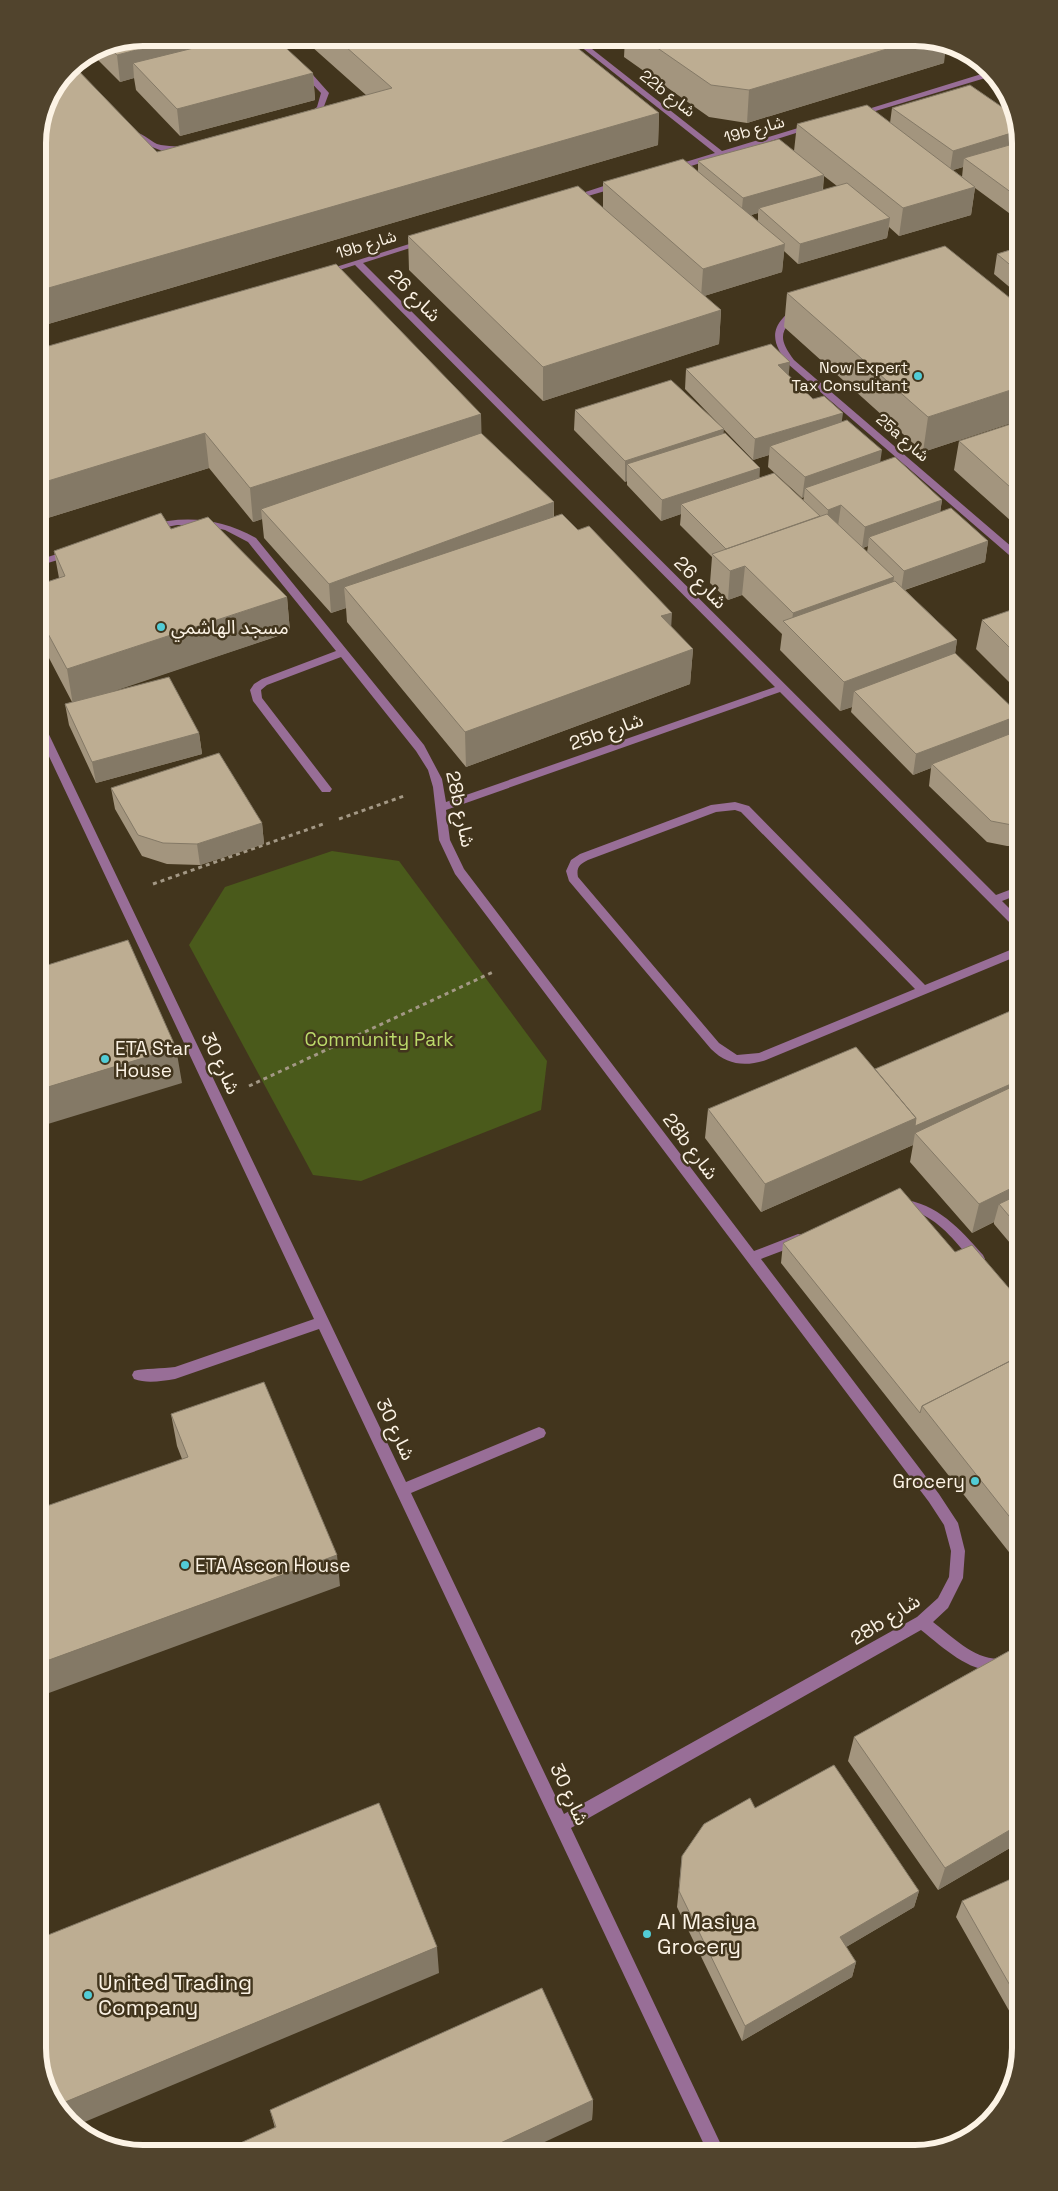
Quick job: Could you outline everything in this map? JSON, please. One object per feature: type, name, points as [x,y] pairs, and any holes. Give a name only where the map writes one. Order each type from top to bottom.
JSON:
[{"type":"street","name":"22b شارع","points":[[584,46],[721,154]]},
{"type":"street","points":[[297,64],[325,93],[324,104],[315,114],[300,122]]},
{"type":"street","points":[[844,118],[984,76]]},
{"type":"street","points":[[129,126],[143,141],[156,147],[173,150],[191,150]]},
{"type":"street","name":"19b شارع","points":[[664,171],[816,126]]},
{"type":"street","points":[[558,202],[625,182]]},
{"type":"street","name":"19b شارع","points":[[310,276],[434,239]]},
{"type":"street","name":"شارع 26","points":[[357,262],[1012,918]]},
{"type":"street","name":"25a شارع","points":[[810,304],[797,310],[784,321],[777,334],[780,348],[791,362],[1012,552]]},
{"type":"street","name":"28b شارع","points":[[139,531],[178,521],[201,521],[222,525],[240,532],[252,540],[432,765],[440,783],[444,836],[448,850],[459,871],[951,1523],[958,1551],[956,1578],[943,1603],[922,1622],[562,1824]]},
{"type":"street","points":[[46,560],[84,548]]},
{"type":"street","points":[[326,790],[258,699],[255,689],[259,684],[266,681],[342,652]]},
{"type":"street","name":"25b شارع","points":[[442,807],[782,688]]},
{"type":"street","name":"شارع 30","points":[[46,739],[713,2145]]},
{"type":"street","points":[[923,990],[745,809],[735,806],[715,808],[584,857],[577,860],[572,866],[573,878],[723,1055],[735,1060],[749,1061],[762,1057],[1012,953]]},
{"type":"street","points":[[994,900],[1012,893]]},
{"type":"street","points":[[888,1204],[907,1204],[925,1210],[946,1223],[990,1272]]},
{"type":"street","points":[[752,1257],[812,1233]]},
{"type":"street","points":[[139,1375],[157,1376],[184,1371],[322,1322]]},
{"type":"street","points":[[402,1490],[539,1433]]},
{"type":"street","points":[[922,1622],[981,1664],[996,1667],[1012,1665]]},
{"type":"path","points":[[336,820],[440,783]]},
{"type":"path","points":[[120,896],[327,823]]},
{"type":"path","points":[[217,1101],[524,957]]},
{"type":"green space","name":"Community Park","points":[[332,851],[399,861],[547,1061],[541,1110],[361,1181],[313,1175],[189,945],[225,887]]},
{"type":"building","points":[[136,46],[152,46],[117,55],[112,51]]},
{"type":"building","points":[[202,46],[284,46],[313,73],[177,109],[133,63]]},
{"type":"building","points":[[345,46],[575,46],[659,113],[46,289],[46,136],[51,112],[56,100],[66,84],[78,71],[157,152],[392,88]]},
{"type":"building","points":[[655,46],[897,46],[749,90],[711,85]]},
{"type":"building","points":[[970,85],[1006,110],[1012,133],[953,151],[892,108]]},
{"type":"building","points":[[867,105],[975,187],[903,208],[797,124]]},
{"type":"building","points":[[779,139],[824,175],[743,198],[698,161]]},
{"type":"building","points":[[1012,144],[1012,193],[964,158]]},
{"type":"building","points":[[683,159],[785,244],[703,269],[603,182]]},
{"type":"building","points":[[847,183],[890,218],[800,244],[759,208]]},
{"type":"building","points":[[578,186],[721,310],[543,367],[408,236]]},
{"type":"building","points":[[945,246],[1012,300],[1012,390],[928,417],[787,293]]},
{"type":"building","points":[[1012,249],[1012,266],[997,254]]},
{"type":"building","points":[[336,264],[481,414],[250,488],[205,433],[46,482],[46,347]]},
{"type":"building","points":[[771,344],[790,362],[778,365],[813,399],[824,396],[843,413],[755,439],[686,369]]},
{"type":"building","points":[[671,380],[724,429],[625,461],[575,410]]},
{"type":"building","points":[[847,420],[882,450],[805,477],[770,446]]},
{"type":"building","points":[[1012,424],[1012,489],[959,441]]},
{"type":"building","points":[[481,433],[554,502],[329,584],[261,509]]},
{"type":"building","points":[[725,433],[760,468],[662,500],[627,464]]},
{"type":"building","points":[[895,457],[942,500],[865,527],[841,505],[828,510],[805,488]]},
{"type":"building","points":[[774,473],[820,516],[726,549],[681,504]]},
{"type":"building","points":[[951,508],[988,541],[904,571],[869,537]]},
{"type":"building","name":"مسجد الهاشمي","points":[[161,513],[171,529],[208,517],[287,597],[67,669],[46,630],[46,582],[65,576],[54,551]]},
{"type":"building","points":[[562,514],[578,530],[589,526],[672,613],[661,616],[693,649],[465,732],[344,587]]},
{"type":"building","points":[[827,514],[894,577],[793,613],[745,566],[730,571],[712,554]]},
{"type":"building","points":[[895,581],[957,640],[844,682],[783,621]]},
{"type":"building","points":[[1012,610],[1012,650],[982,620]]},
{"type":"building","points":[[955,653],[1012,707],[1012,718],[916,754],[854,691]]},
{"type":"building","points":[[169,677],[199,733],[92,762],[65,704]]},
{"type":"building","points":[[1012,733],[1012,825],[991,821],[932,764]]},
{"type":"building","points":[[219,753],[262,823],[197,844],[163,843],[138,835],[111,788]]},
{"type":"building","name":"ETA Star House","points":[[128,940],[176,1048],[46,1088],[46,966]]},
{"type":"building","points":[[1012,1010],[1012,1084],[915,1126],[916,1118],[875,1069]]},
{"type":"building","points":[[856,1047],[916,1118],[765,1184],[708,1109]]},
{"type":"building","points":[[1012,1087],[1012,1188],[979,1204],[915,1133]]},
{"type":"building","points":[[900,1188],[955,1252],[972,1245],[1012,1292],[1012,1360],[922,1406],[920,1413],[783,1243]]},
{"type":"building","points":[[1012,1198],[1012,1219],[999,1204]]},
{"type":"building","points":[[1012,1360],[1012,1520],[922,1406]]},
{"type":"building","name":"ETA Ascon House","points":[[264,1382],[337,1555],[46,1661],[46,1506],[188,1457],[171,1414]]},
{"type":"building","points":[[1012,1649],[1012,1829],[945,1868],[854,1737]]},
{"type":"building","points":[[834,1765],[919,1891],[840,1937],[856,1962],[745,2026],[679,1891],[682,1856],[704,1824],[750,1798],[755,1808]]},
{"type":"building","points":[[379,1803],[437,1947],[63,2103],[54,2085],[46,2055],[46,1936]]},
{"type":"building","points":[[1012,1879],[1012,1989],[962,1901]]},
{"type":"building","points":[[542,1988],[593,2100],[496,2145],[236,2145],[276,2127],[270,2110]]},
{"type":"place","name":"Now Expert Tax Consultant","points":[[918,376]]},
{"type":"place","name":"مسجد الهاشمي","points":[[161,627]]},
{"type":"place","name":"ETA Star House","points":[[105,1059]]},
{"type":"place","name":"Grocery","points":[[975,1481]]},
{"type":"place","name":"ETA Ascon House","points":[[185,1565]]},
{"type":"place","name":"Al Masiya Grocery","points":[[647,1934]]},
{"type":"place","name":"United Trading Company","points":[[88,1995]]}]
